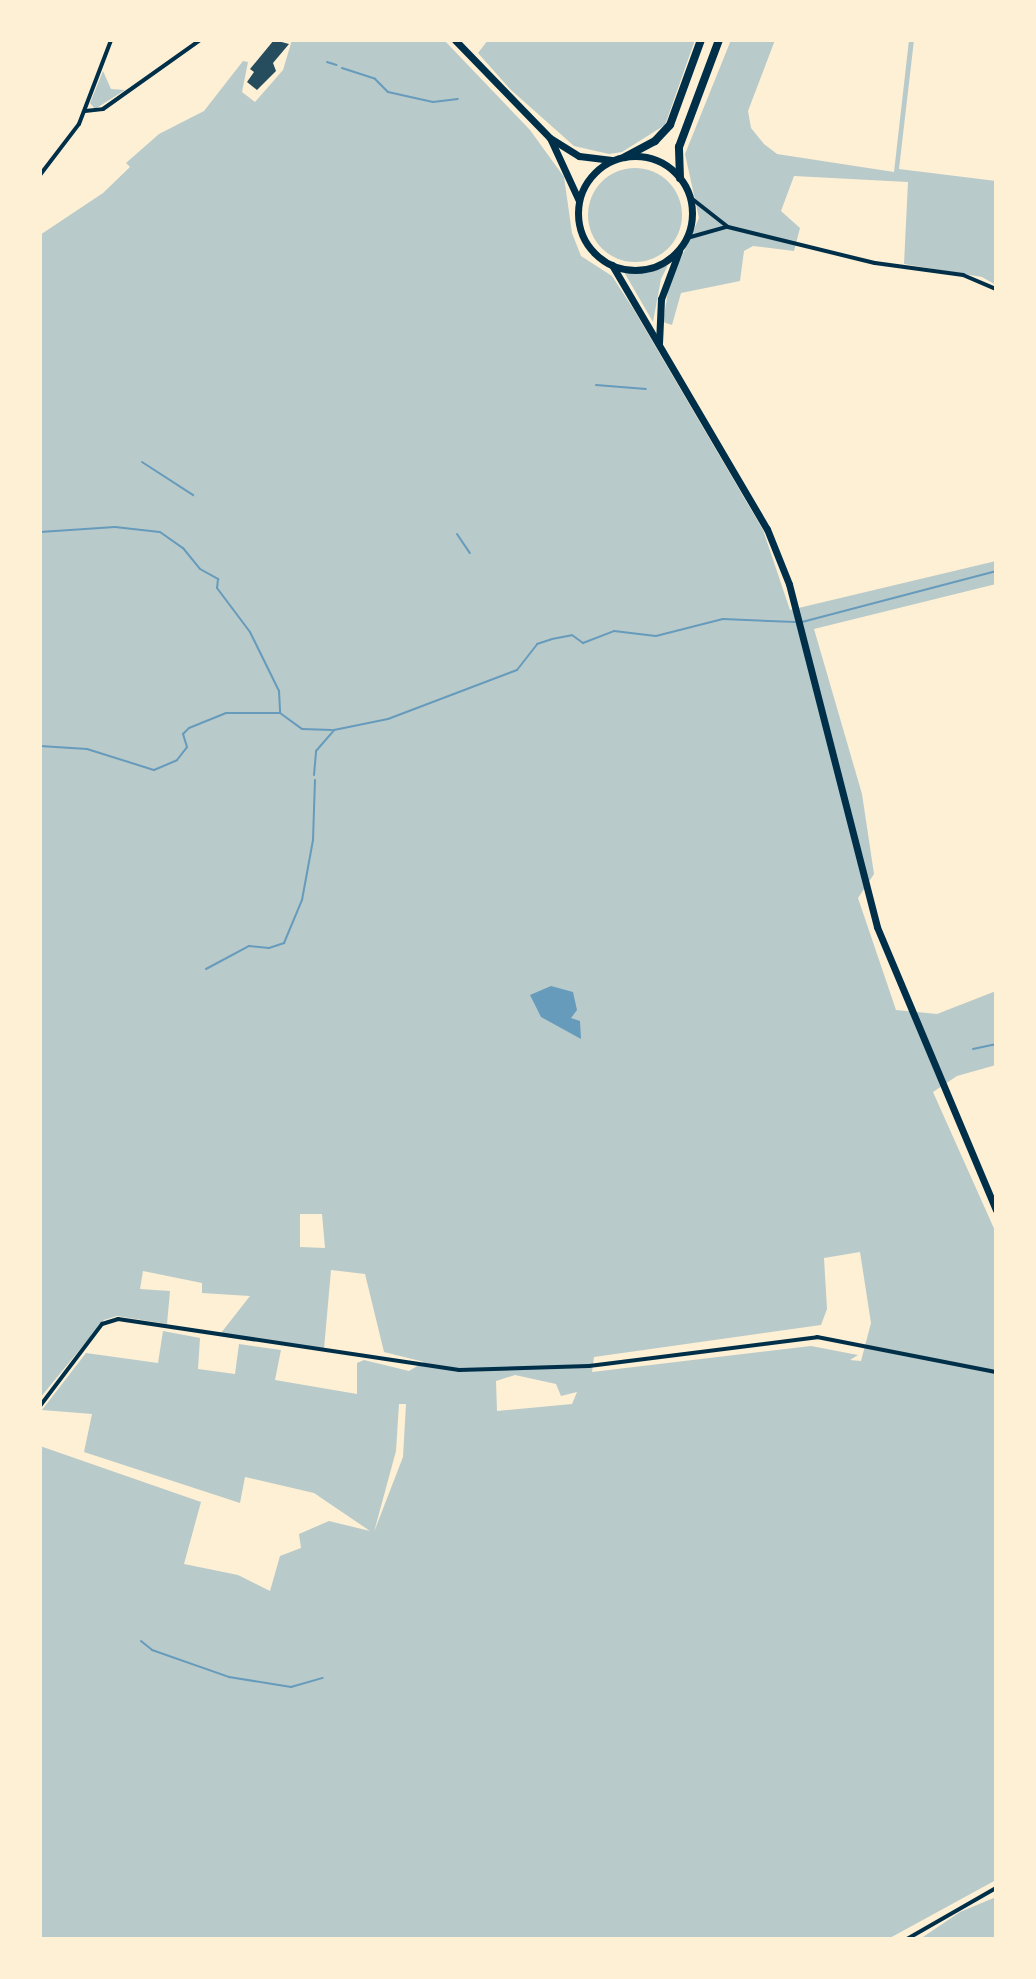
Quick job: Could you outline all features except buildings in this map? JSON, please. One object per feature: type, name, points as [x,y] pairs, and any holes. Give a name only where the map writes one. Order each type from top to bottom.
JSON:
[{"type":"highway","points":[[625,157],[655,141],[670,125],[701,40]]},
{"type":"highway","points":[[680,178],[679,147],[719,40]]},
{"type":"main road","points":[[455,40],[550,138],[579,156],[655,160],[680,178],[691,198],[687,238],[661,299],[659,347]]},
{"type":"main road","points":[[550,138],[579,204],[585,240],[612,265],[767,529],[789,584],[877,927],[996,1210]]},
{"type":"main road","points":[[579,204],[587,182],[614,160]]},
{"type":"main road","points":[[612,265],[644,270],[680,249]]},
{"type":"street","points":[[40,175],[84,111],[111,40]]},
{"type":"street","points":[[84,111],[103,109],[200,40]]},
{"type":"street","points":[[691,198],[728,227],[875,263],[963,275],[996,289]]},
{"type":"street","points":[[687,238],[728,227]]},
{"type":"street","points":[[40,1406],[102,1324],[118,1319],[459,1370],[589,1366],[817,1337],[996,1372]]},
{"type":"street","points":[[907,1939],[996,1888]]},
{"type":"shaded area","points":[[292,40],[444,40],[530,130],[564,177],[572,233],[581,256],[612,276],[634,310],[763,530],[790,610],[996,561],[996,584],[814,629],[862,794],[874,874],[858,898],[896,1010],[937,1014],[996,991],[996,1065],[957,1076],[933,1092],[996,1233],[996,1880],[888,1939],[40,1939],[40,1446],[201,1502],[184,1564],[238,1575],[270,1591],[280,1556],[301,1548],[299,1534],[329,1521],[370,1531],[314,1493],[245,1477],[240,1503],[84,1452],[92,1414],[42,1410],[86,1353],[158,1363],[163,1331],[200,1338],[198,1369],[235,1374],[239,1344],[281,1350],[275,1380],[357,1394],[357,1363],[364,1360],[409,1371],[424,1362],[384,1352],[365,1274],[331,1270],[324,1349],[221,1333],[250,1296],[202,1293],[202,1283],[143,1271],[140,1289],[170,1291],[167,1324],[117,1316],[104,1320],[40,1398],[40,235],[103,193],[130,167],[126,163],[159,134],[204,111],[243,61],[248,62],[242,92],[255,102],[283,70]],"holes":[[[300,1214],[322,1214],[325,1248],[300,1247]],[[860,1252],[871,1323],[861,1361],[850,1360],[858,1355],[811,1346],[592,1372],[594,1357],[821,1325],[827,1309],[824,1258]],[[515,1375],[556,1384],[561,1396],[577,1392],[572,1404],[497,1411],[496,1381]],[[399,1404],[406,1404],[403,1457],[374,1532],[396,1451]]]},
{"type":"shaded area","points":[[488,40],[695,40],[665,125],[622,152],[609,154],[574,146],[511,90],[478,53]]},
{"type":"shaded area","points":[[731,40],[775,40],[748,111],[751,128],[764,144],[777,154],[894,172],[909,40],[914,40],[899,169],[996,181],[996,285],[982,277],[904,264],[908,182],[794,176],[781,211],[800,228],[794,251],[753,246],[744,251],[740,281],[681,293],[672,325],[663,322],[669,285],[699,218],[685,154]]},
{"type":"shaded area","points":[[103,71],[111,89],[125,90],[95,109],[90,103]]},
{"type":"shaded area","points":[[626,168],[644,168],[669,181],[679,197],[682,215],[679,233],[669,249],[644,262],[626,262],[601,249],[588,224],[588,206],[601,181]]},
{"type":"shaded area","points":[[668,265],[661,279],[653,322],[624,272],[647,273]]},
{"type":"shaded area","points":[[996,1897],[996,1939],[920,1939],[960,1912]]},
{"type":"water","points":[[551,986],[573,992],[577,1010],[571,1018],[580,1021],[581,1039],[541,1017],[530,995]]},
{"type":"waterway","points":[[327,62],[337,65]]},
{"type":"waterway","points":[[342,68],[375,79],[388,92],[433,102],[458,99]]},
{"type":"waterway","points":[[596,385],[646,389]]},
{"type":"waterway","points":[[142,462],[193,495]]},
{"type":"waterway","points":[[40,532],[115,527],[160,532],[183,548],[200,569],[218,579],[217,588],[250,632],[279,691],[280,713]]},
{"type":"waterway","points":[[457,534],[470,553]]},
{"type":"waterway","points":[[802,622],[996,571]]},
{"type":"waterway","points":[[314,775],[316,751],[334,730],[388,719],[517,670],[537,644],[552,639],[572,635],[583,643],[614,631],[656,636],[723,619],[795,622]]},
{"type":"waterway","points":[[40,746],[87,749],[154,770],[177,760],[187,747],[183,734],[189,728],[226,713],[280,713],[302,729],[332,730]]},
{"type":"waterway","points":[[206,969],[249,946],[269,948],[284,943],[302,900],[313,840],[315,780]]},
{"type":"waterway","points":[[973,1049],[996,1044]]},
{"type":"waterway","points":[[141,1641],[152,1650],[229,1677],[291,1687],[323,1678]]}]
